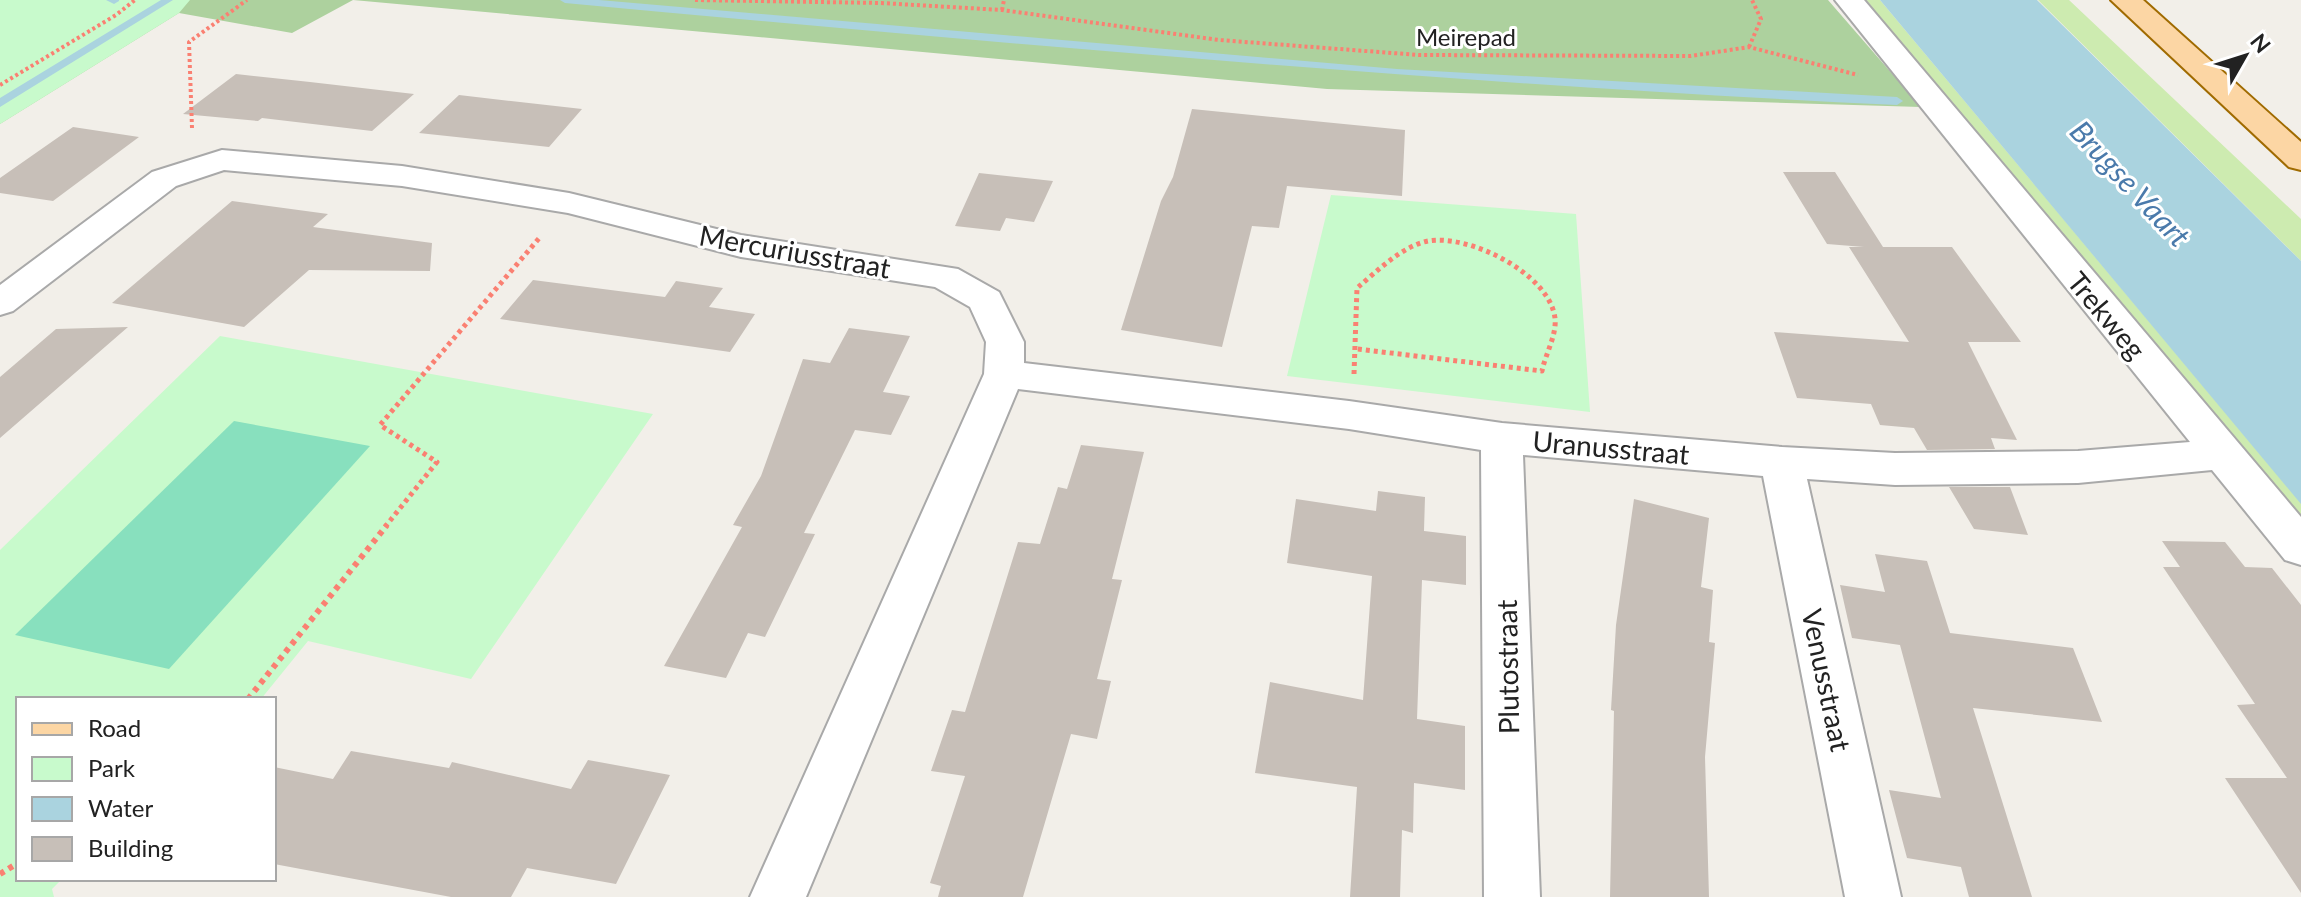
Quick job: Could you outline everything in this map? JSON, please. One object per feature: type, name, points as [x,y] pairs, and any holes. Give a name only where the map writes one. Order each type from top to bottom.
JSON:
[{"type":"main road","points":[[2126,0],[2301,160]]},
{"type":"street","name":"Trekweg","points":[[1849,0],[2301,548]]},
{"type":"street","name":"Mercuriusstraat","points":[[0,303],[164,179],[222,160],[402,176],[569,203],[741,246],[945,277],[986,300],[1005,342],[1004,374],[778,897]]},
{"type":"street","name":"Uranusstraat","points":[[1004,374],[1349,415],[1502,438],[1782,462],[1895,469],[2078,467],[2222,454]]},
{"type":"street","name":"Plutostraat","points":[[1502,438],[1512,897]]},
{"type":"street","name":"Venusstraat","points":[[1782,462],[1873,897]]},
{"type":"path","points":[[0,85],[116,15],[135,0]]},
{"type":"path","points":[[194,169],[189,42],[247,0]]},
{"type":"path","name":"Meirepad","points":[[695,0],[881,3],[1002,10],[1219,40],[1419,55],[1691,56],[1749,47],[1920,88]]},
{"type":"path","points":[[1002,10],[1004,0]]},
{"type":"path","points":[[1749,47],[1761,19],[1752,0]]},
{"type":"path","points":[[250,697],[437,462],[380,425],[569,203]]},
{"type":"path","points":[[1349,415],[1357,349],[1357,288],[1381,267],[1428,241],[1471,246],[1514,265],[1543,286],[1555,318],[1542,371],[1357,349]]},
{"type":"green space","points":[[0,0],[353,0],[292,33],[179,13],[0,124]]},
{"type":"green space","points":[[0,0],[190,0],[179,13],[0,124]]},
{"type":"green space","points":[[353,0],[1828,0],[1921,107],[1327,89]]},
{"type":"green space","points":[[1866,0],[1880,0],[2301,503],[2301,526],[2139,336]]},
{"type":"green space","points":[[2038,0],[2069,0],[2301,219],[2301,261]]},
{"type":"green space","points":[[1331,195],[1576,214],[1590,412],[1287,376]]},
{"type":"green space","points":[[220,336],[653,414],[471,679],[308,641],[263,697],[16,697],[16,881],[60,881],[52,889],[54,897],[0,897],[0,550]]},
{"type":"green space","points":[[234,421],[370,446],[169,669],[15,635]]},
{"type":"water","name":"Brugse Vaart","points":[[1880,0],[2037,0],[2301,261],[2301,504]]},
{"type":"building","points":[[236,74],[414,94],[372,131],[262,118],[258,121],[183,114]]},
{"type":"building","points":[[459,95],[582,109],[549,147],[419,133]]},
{"type":"building","points":[[1192,109],[1405,130],[1402,196],[1287,186],[1279,228],[1252,226],[1222,347],[1121,330],[1161,201],[1173,177]]},
{"type":"building","points":[[73,127],[139,137],[53,201],[0,193],[0,178]]},
{"type":"building","points":[[1783,172],[1835,172],[1883,247],[1952,247],[2021,342],[1968,342],[2017,440],[1991,438],[1995,449],[1927,450],[1914,428],[1880,425],[1871,404],[1797,398],[1774,332],[1909,342],[1849,247],[1864,247],[1827,244]]},
{"type":"building","points":[[979,173],[1053,181],[1034,222],[1006,218],[1000,231],[955,226]]},
{"type":"building","points":[[232,201],[328,214],[313,227],[432,243],[430,271],[309,270],[244,327],[112,303]]},
{"type":"building","points":[[533,280],[665,297],[676,281],[723,288],[709,307],[755,314],[730,352],[500,319]]},
{"type":"building","points":[[128,327],[0,438],[0,377],[56,329]]},
{"type":"building","points":[[849,328],[910,336],[883,392],[910,396],[891,435],[855,430],[804,533],[815,534],[765,637],[748,633],[726,678],[664,666],[742,527],[733,525],[761,476],[803,359],[830,363]]},
{"type":"building","points":[[1081,445],[1144,452],[1112,579],[1122,580],[1097,679],[1111,681],[1097,739],[1071,734],[1023,897],[938,897],[941,886],[930,883],[965,776],[931,771],[952,710],[965,712],[1018,542],[1040,544],[1058,487],[1067,489]]},
{"type":"building","points":[[1949,487],[2010,487],[2028,535],[1974,529]]},
{"type":"building","points":[[1378,491],[1425,497],[1424,531],[1466,536],[1466,585],[1422,580],[1417,719],[1465,726],[1465,790],[1414,783],[1413,833],[1402,830],[1400,897],[1350,897],[1357,787],[1255,773],[1270,682],[1363,700],[1372,576],[1287,563],[1296,499],[1376,511]]},
{"type":"building","points":[[1634,499],[1709,518],[1701,587],[1713,590],[1709,642],[1715,643],[1705,757],[1709,897],[1610,897],[1614,711],[1611,710],[1616,625]]},
{"type":"building","points":[[2162,541],[2225,542],[2245,567],[2272,568],[2301,605],[2301,893],[2225,778],[2287,778],[2237,705],[2255,704],[2163,567],[2180,567]]},
{"type":"building","points":[[1875,554],[1927,561],[1950,633],[2073,648],[2102,722],[1973,708],[2032,897],[1969,897],[1961,867],[1907,858],[1889,790],[1941,798],[1900,645],[1852,638],[1840,585],[1885,592]]},
{"type":"building","points":[[351,751],[449,768],[452,762],[571,789],[588,760],[670,775],[616,884],[527,868],[511,897],[451,897],[276,864],[276,767],[333,779]]},
{"type":"waterway","points":[[0,103],[168,0]]},
{"type":"waterway","points":[[565,0],[1397,72],[1897,101]]}]
